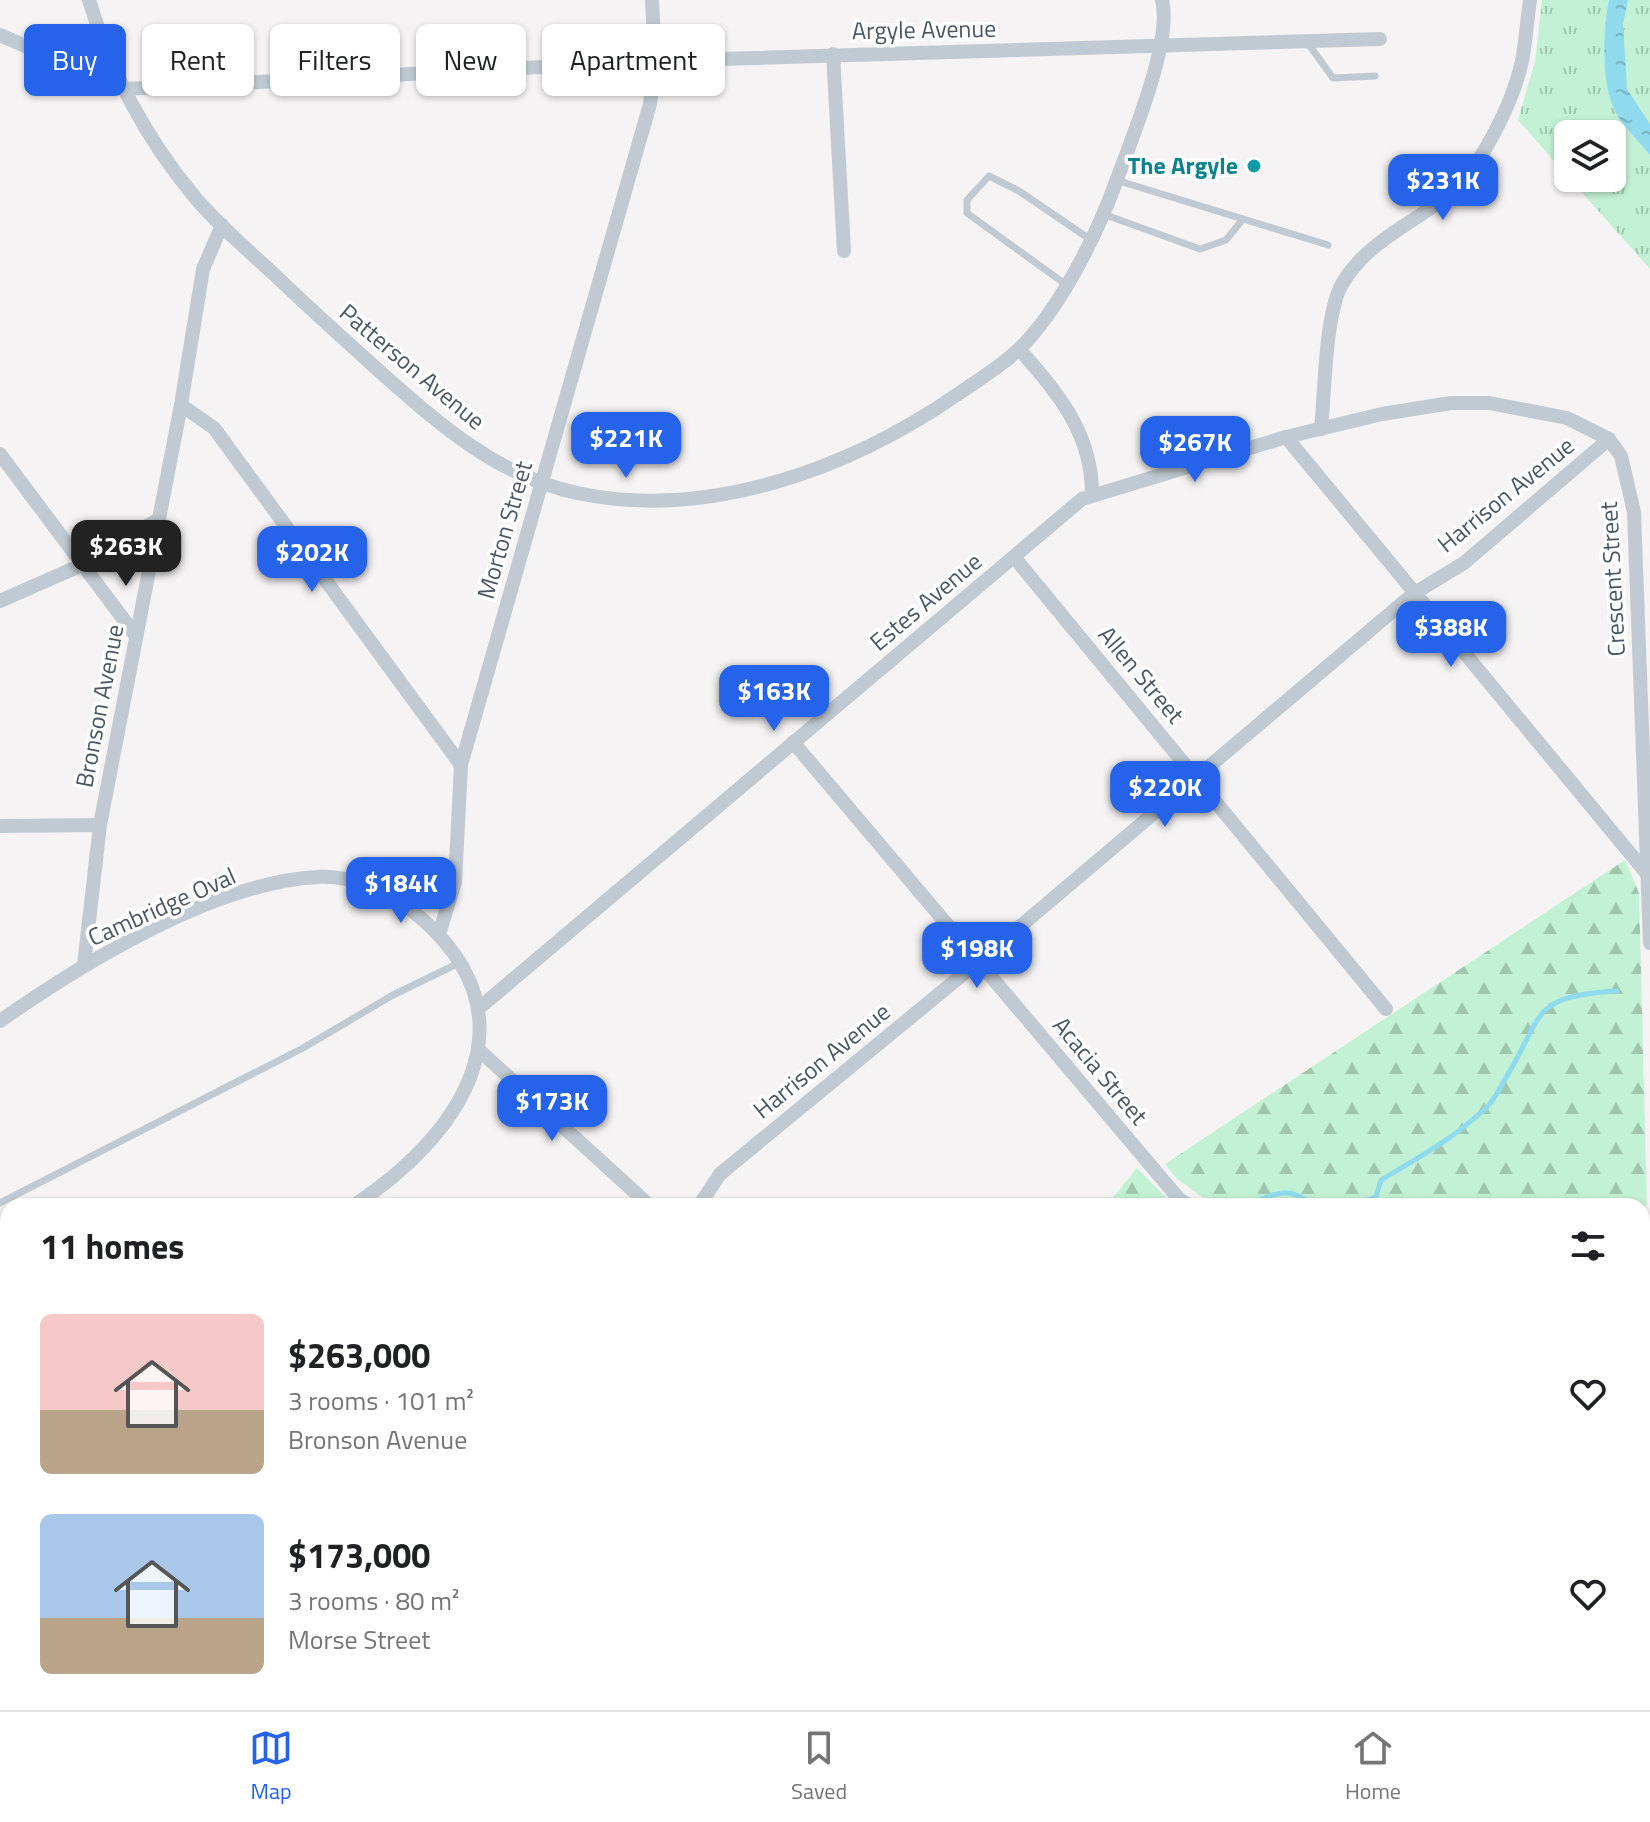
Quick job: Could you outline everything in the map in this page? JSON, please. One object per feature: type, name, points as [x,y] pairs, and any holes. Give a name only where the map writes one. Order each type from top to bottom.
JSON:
[{"type":"street","name":"Patterson Avenue","points":[[89,0],[98,24]]},
{"type":"street","name":"Morton Street","points":[[652,0],[653,24]]},
{"type":"street","name":"Patterson Avenue","points":[[126,92],[170,165],[194,196],[447,431],[481,454],[541,483],[591,495],[663,500],[742,490],[820,468],[916,424],[1019,349],[1065,284],[1103,214],[1147,97],[1166,18],[1162,0]]},
{"type":"street","points":[[1321,429],[1332,309],[1343,282],[1389,233],[1448,196],[1480,156],[1505,112],[1522,62],[1530,0]]},
{"type":"street","name":"Argyle Avenue","points":[[0,35],[24,45]]},
{"type":"street","name":"Argyle Avenue","points":[[725,58],[1380,39]]},
{"type":"street","points":[[833,54],[844,251]]},
{"type":"street","name":"Argyle Avenue","points":[[126,89],[542,67]]},
{"type":"street","name":"Morton Street","points":[[439,934],[455,882],[461,765],[651,96]]},
{"type":"street","name":"Bronson Avenue","points":[[84,965],[100,825],[181,405],[203,269],[222,225]]},
{"type":"street","points":[[1019,349],[1073,417],[1088,449],[1092,496],[1286,437],[1415,408],[1489,403],[1567,418],[1609,439]]},
{"type":"street","points":[[181,405],[214,428],[461,765]]},
{"type":"street","points":[[1286,437],[1648,875]]},
{"type":"street","name":"Harrison Avenue","points":[[704,1198],[720,1174],[978,962],[1413,594],[1464,563],[1609,439]]},
{"type":"street","name":"Crescent Street","points":[[1609,439],[1625,470],[1634,512],[1650,943]]},
{"type":"street","points":[[0,454],[136,636]]},
{"type":"street","name":"Estes Avenue","points":[[478,1009],[1082,499],[1092,496]]},
{"type":"street","points":[[0,601],[84,564],[159,519]]},
{"type":"street","name":"Allen Street","points":[[1014,557],[1386,1009]]},
{"type":"street","name":"Acacia Street","points":[[793,742],[1178,1198]]},
{"type":"street","points":[[0,826],[100,825]]},
{"type":"street","name":"Cambridge Oval","points":[[0,1021],[84,965],[156,928],[229,897],[319,877],[383,890],[439,934],[468,972],[478,1009],[480,1051],[465,1089],[435,1136],[400,1173],[364,1198]]},
{"type":"street","points":[[480,1051],[641,1198]]},
{"type":"lane","points":[[1307,42],[1333,78],[1375,76]]},
{"type":"lane","points":[[1065,284],[967,213],[967,200],[989,176],[1019,191],[1091,240]]},
{"type":"lane","points":[[1116,180],[1328,245]]},
{"type":"lane","points":[[1103,214],[1200,249],[1226,240],[1243,219]]},
{"type":"lane","points":[[10,1198],[303,1048],[393,995],[461,962]]},
{"type":"green space","points":[[1542,0],[1650,0],[1650,269],[1581,192],[1626,192],[1626,120],[1554,120],[1554,161],[1518,120],[1535,61]]},
{"type":"green space","points":[[1625,860],[1639,893],[1647,1198],[1204,1198],[1177,1179],[1165,1164]]},
{"type":"green space","points":[[1137,1168],[1166,1198],[1113,1198]]},
{"type":"water","points":[[1609,0],[1628,0],[1623,24],[1627,89],[1650,124],[1650,155],[1626,128],[1626,120],[1620,120],[1610,100],[1604,56]]},
{"type":"waterway","points":[[1373,1198],[1381,1180],[1450,1137],[1490,1104],[1542,1013],[1568,998],[1617,991]]},
{"type":"waterway","points":[[1266,1198],[1279,1193],[1302,1198]]},
{"type":"place","name":"The Argyle","points":[[1254,166]]}]
